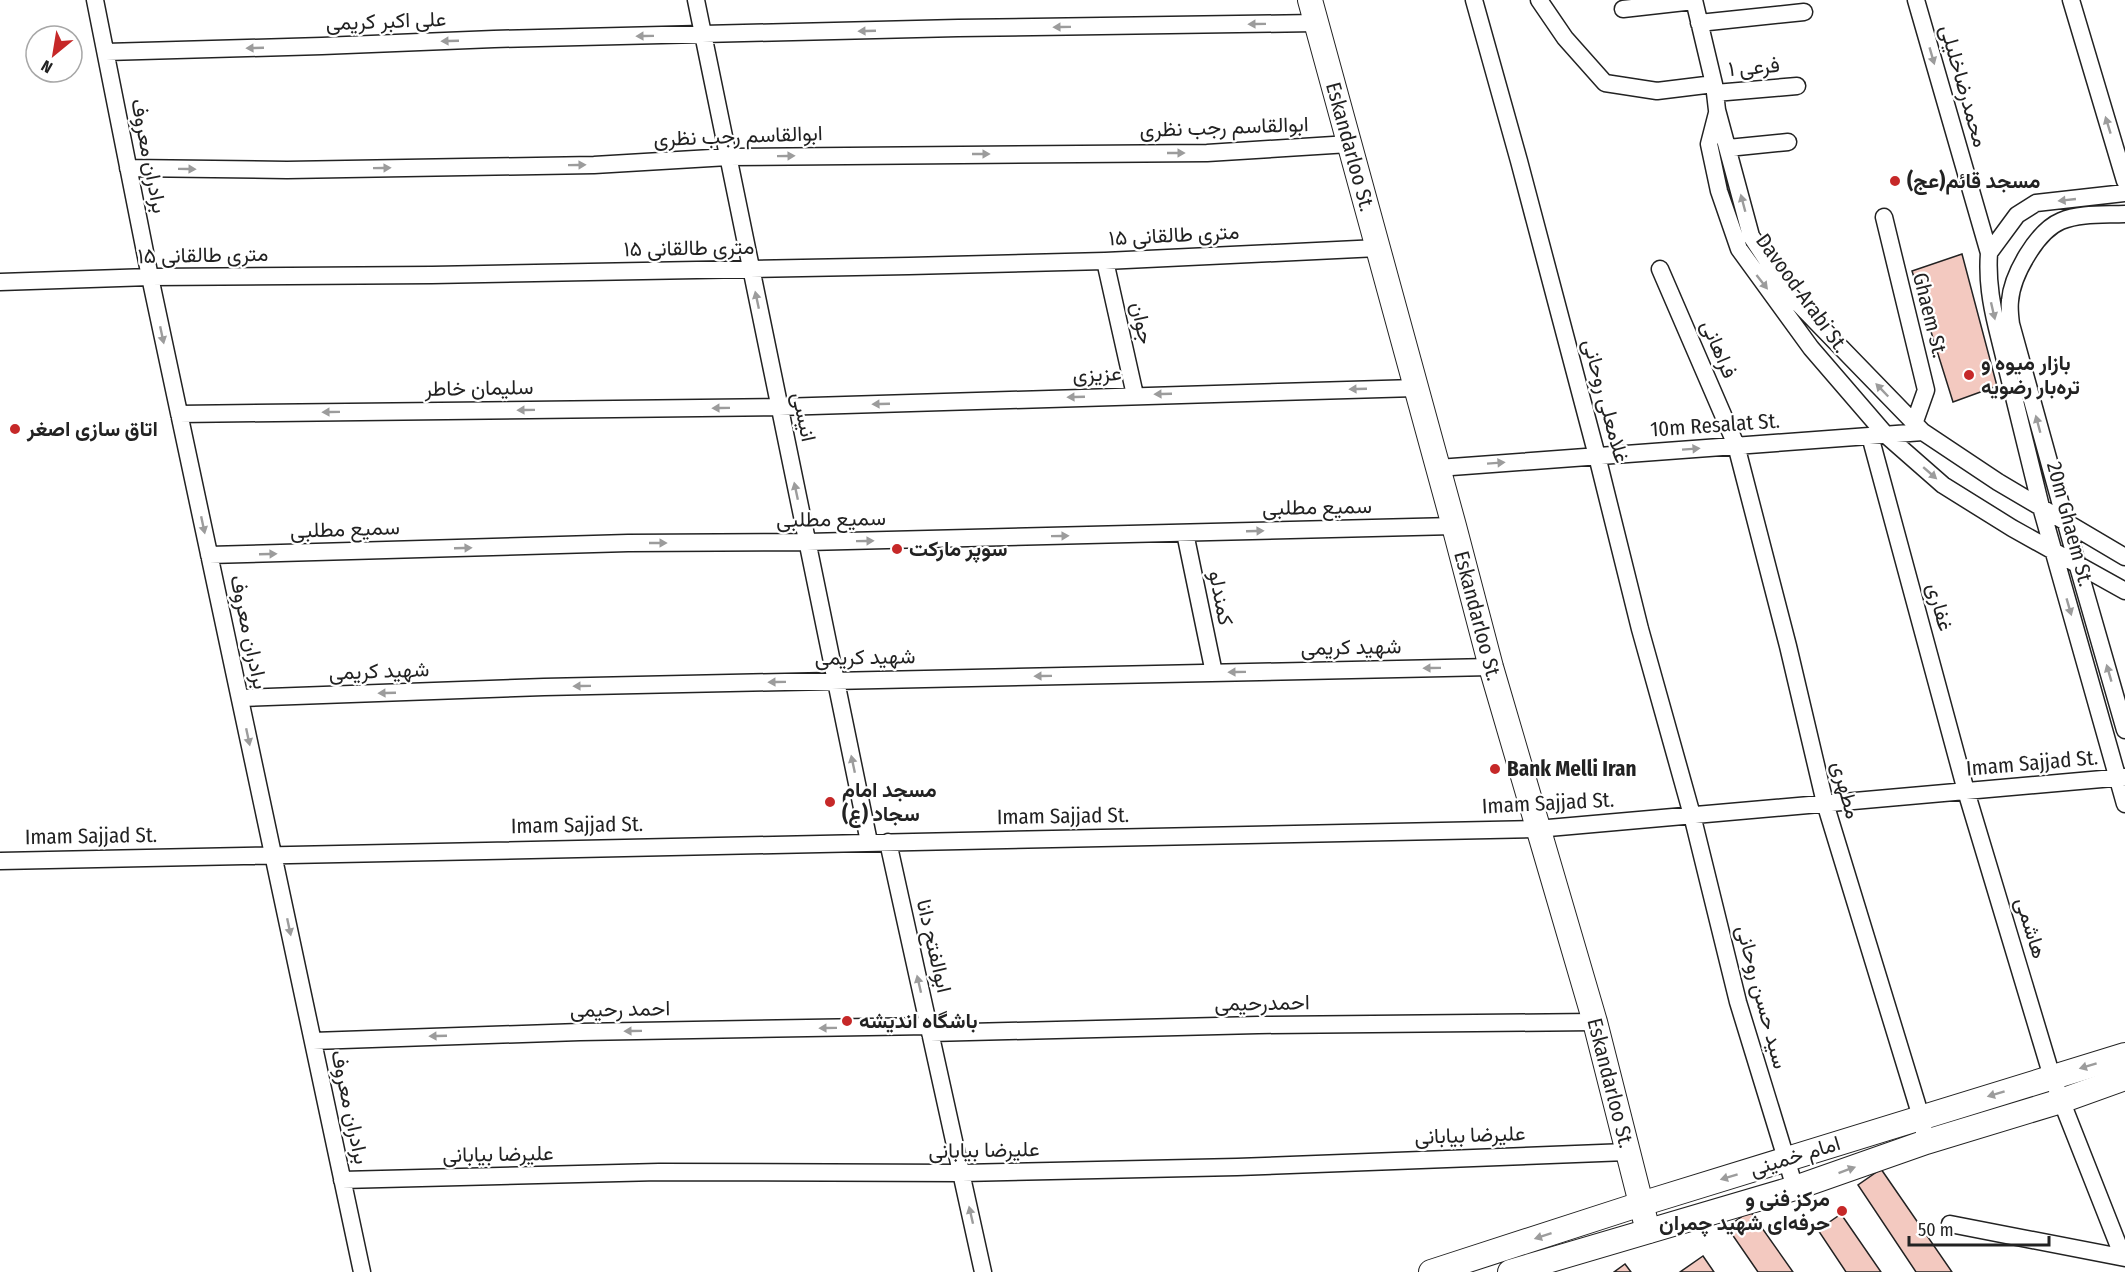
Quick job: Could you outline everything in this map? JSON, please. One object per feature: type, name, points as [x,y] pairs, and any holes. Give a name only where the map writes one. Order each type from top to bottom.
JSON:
[{"type":"main road","name":"Eskandarloo St.","points":[[1310,0],[1491,667],[1595,1023],[1626,1152],[1648,1230]]},
{"type":"main road","name":"امام خمینی","points":[[1431,1272],[1641,1204],[2125,1054]]},
{"type":"main road","name":"امام خمینی","points":[[1510,1272],[1795,1188],[1926,1142],[2061,1101],[2125,1078]]},
{"type":"street","name":"برادران معروف","points":[[95,0],[150,278],[362,1272]]},
{"type":"street","name":"انیسی","points":[[696,0],[869,842]]},
{"type":"street","name":"غلامعلی روحانی","points":[[1474,0],[1597,456],[1640,629],[1692,815]]},
{"type":"street","name":"فرعی ۱","points":[[1539,0],[1565,38],[1605,83],[1657,91],[1716,96],[1797,86]]},
{"type":"street","name":"محمدرضاخلیلی","points":[[1916,0],[1989,253]]},
{"type":"street","points":[[2071,0],[2125,181]]},
{"type":"street","points":[[1623,9],[1694,1],[1716,96]]},
{"type":"street","points":[[1699,23],[1804,12]]},
{"type":"street","name":"علی اکبر کریمی","points":[[106,52],[494,39],[1316,23]]},
{"type":"street","name":"Davood Arabi St.","points":[[1716,96],[1751,236],[1790,295],[1919,428],[2041,507],[2125,557]]},
{"type":"street","name":"Davood Arabi St.","points":[[1716,96],[1709,144],[1719,191],[1739,249],[1878,435],[1943,485],[2125,591]]},
{"type":"street","points":[[1728,148],[1788,142]]},
{"type":"street","name":"ابوالقاسم رجب نظری","points":[[129,168],[287,170],[571,165],[728,157],[1207,153],[1349,144]]},
{"type":"street","points":[[1989,253],[2017,215],[2036,203],[2125,193]]},
{"type":"street","name":"20m Ghaem St.","points":[[2125,214],[2082,216],[2060,221],[2044,234],[2020,268],[2010,301],[2010,324],[2125,730]]},
{"type":"street","name":"Ghaem St.","points":[[1884,217],[1926,390],[1919,428]]},
{"type":"street","name":"۱۵ متری طالقانی","points":[[0,282],[1105,261],[1378,248]]},
{"type":"street","name":"20m Ghaem St.","points":[[1989,253],[1990,299],[2041,507],[2121,777],[2125,804]]},
{"type":"street","name":"جوان","points":[[1105,261],[1135,395]]},
{"type":"street","name":"فراهانی","points":[[1660,269],[1736,446]]},
{"type":"street","name":"عزیزی","points":[[779,407],[1416,388]]},
{"type":"street","name":"سلیمان خاطر","points":[[179,414],[779,407]]},
{"type":"street","name":"10m Resalat St.","points":[[1438,468],[1878,435],[1919,428]]},
{"type":"street","name":"غفاری","points":[[1878,435],[1966,791]]},
{"type":"street","name":"مطهری","points":[[1736,446],[1788,646],[1825,803],[1921,1118],[1926,1142]]},
{"type":"street","name":"سمیع مطلبی","points":[[209,555],[628,543],[807,542],[1454,526]]},
{"type":"street","name":"کمندلو","points":[[1185,533],[1214,673]]},
{"type":"street","name":"شهید کریمی","points":[[240,698],[544,687],[1491,667]]},
{"type":"street","name":"Imam Sajjad St.","points":[[0,861],[1537,829],[2121,777]]},
{"type":"street","name":"هاشمی","points":[[1966,791],[2052,1077]]},
{"type":"street","name":"سید حسن روحانی","points":[[1692,815],[1738,1002],[1795,1188]]},
{"type":"street","name":"ابوالفتح دانا","points":[[888,842],[984,1272]]},
{"type":"street","name":"احمدرحیمی","points":[[929,1029],[1595,1023]]},
{"type":"street","name":"احمد رحیمی","points":[[313,1041],[580,1032],[929,1029]]},
{"type":"street","points":[[2052,1077],[2124,1257]]},
{"type":"street","name":"علیرضا بیابانی","points":[[342,1180],[659,1172],[962,1173],[1236,1167],[1626,1152]]},
{"type":"street","points":[[1950,1224],[2124,1257]]},
{"type":"building","points":[[1962,254],[1997,386],[1953,402],[1912,271]]},
{"type":"building","points":[[1881,1169],[1952,1272],[1916,1272],[1858,1185]]},
{"type":"building","points":[[1750,1211],[1793,1272],[1758,1272],[1727,1227]]},
{"type":"building","points":[[1841,1214],[1881,1272],[1846,1272],[1818,1230]]},
{"type":"building","points":[[1703,1256],[1714,1272],[1680,1272]]},
{"type":"building","points":[[1625,1264],[1631,1272],[1614,1272]]},
{"type":"place","name":"مسجد قائم(عج)","points":[[1895,181]]},
{"type":"place","name":"بازار میوه و تره‌بار رضویه","points":[[1969,375]]},
{"type":"place","name":"اتاق سازی اصغر","points":[[15,429]]},
{"type":"place","name":"سوپر مارکت","points":[[897,549]]},
{"type":"place","name":"Bank Melli Iran","points":[[1495,769]]},
{"type":"place","name":"مسجد امام سجاد (ع)","points":[[830,802]]},
{"type":"place","name":"باشگاه اندیشه","points":[[847,1021]]},
{"type":"place","name":"مرکز فنی و حرفه‌ای شهید چمران","points":[[1842,1211]]}]
